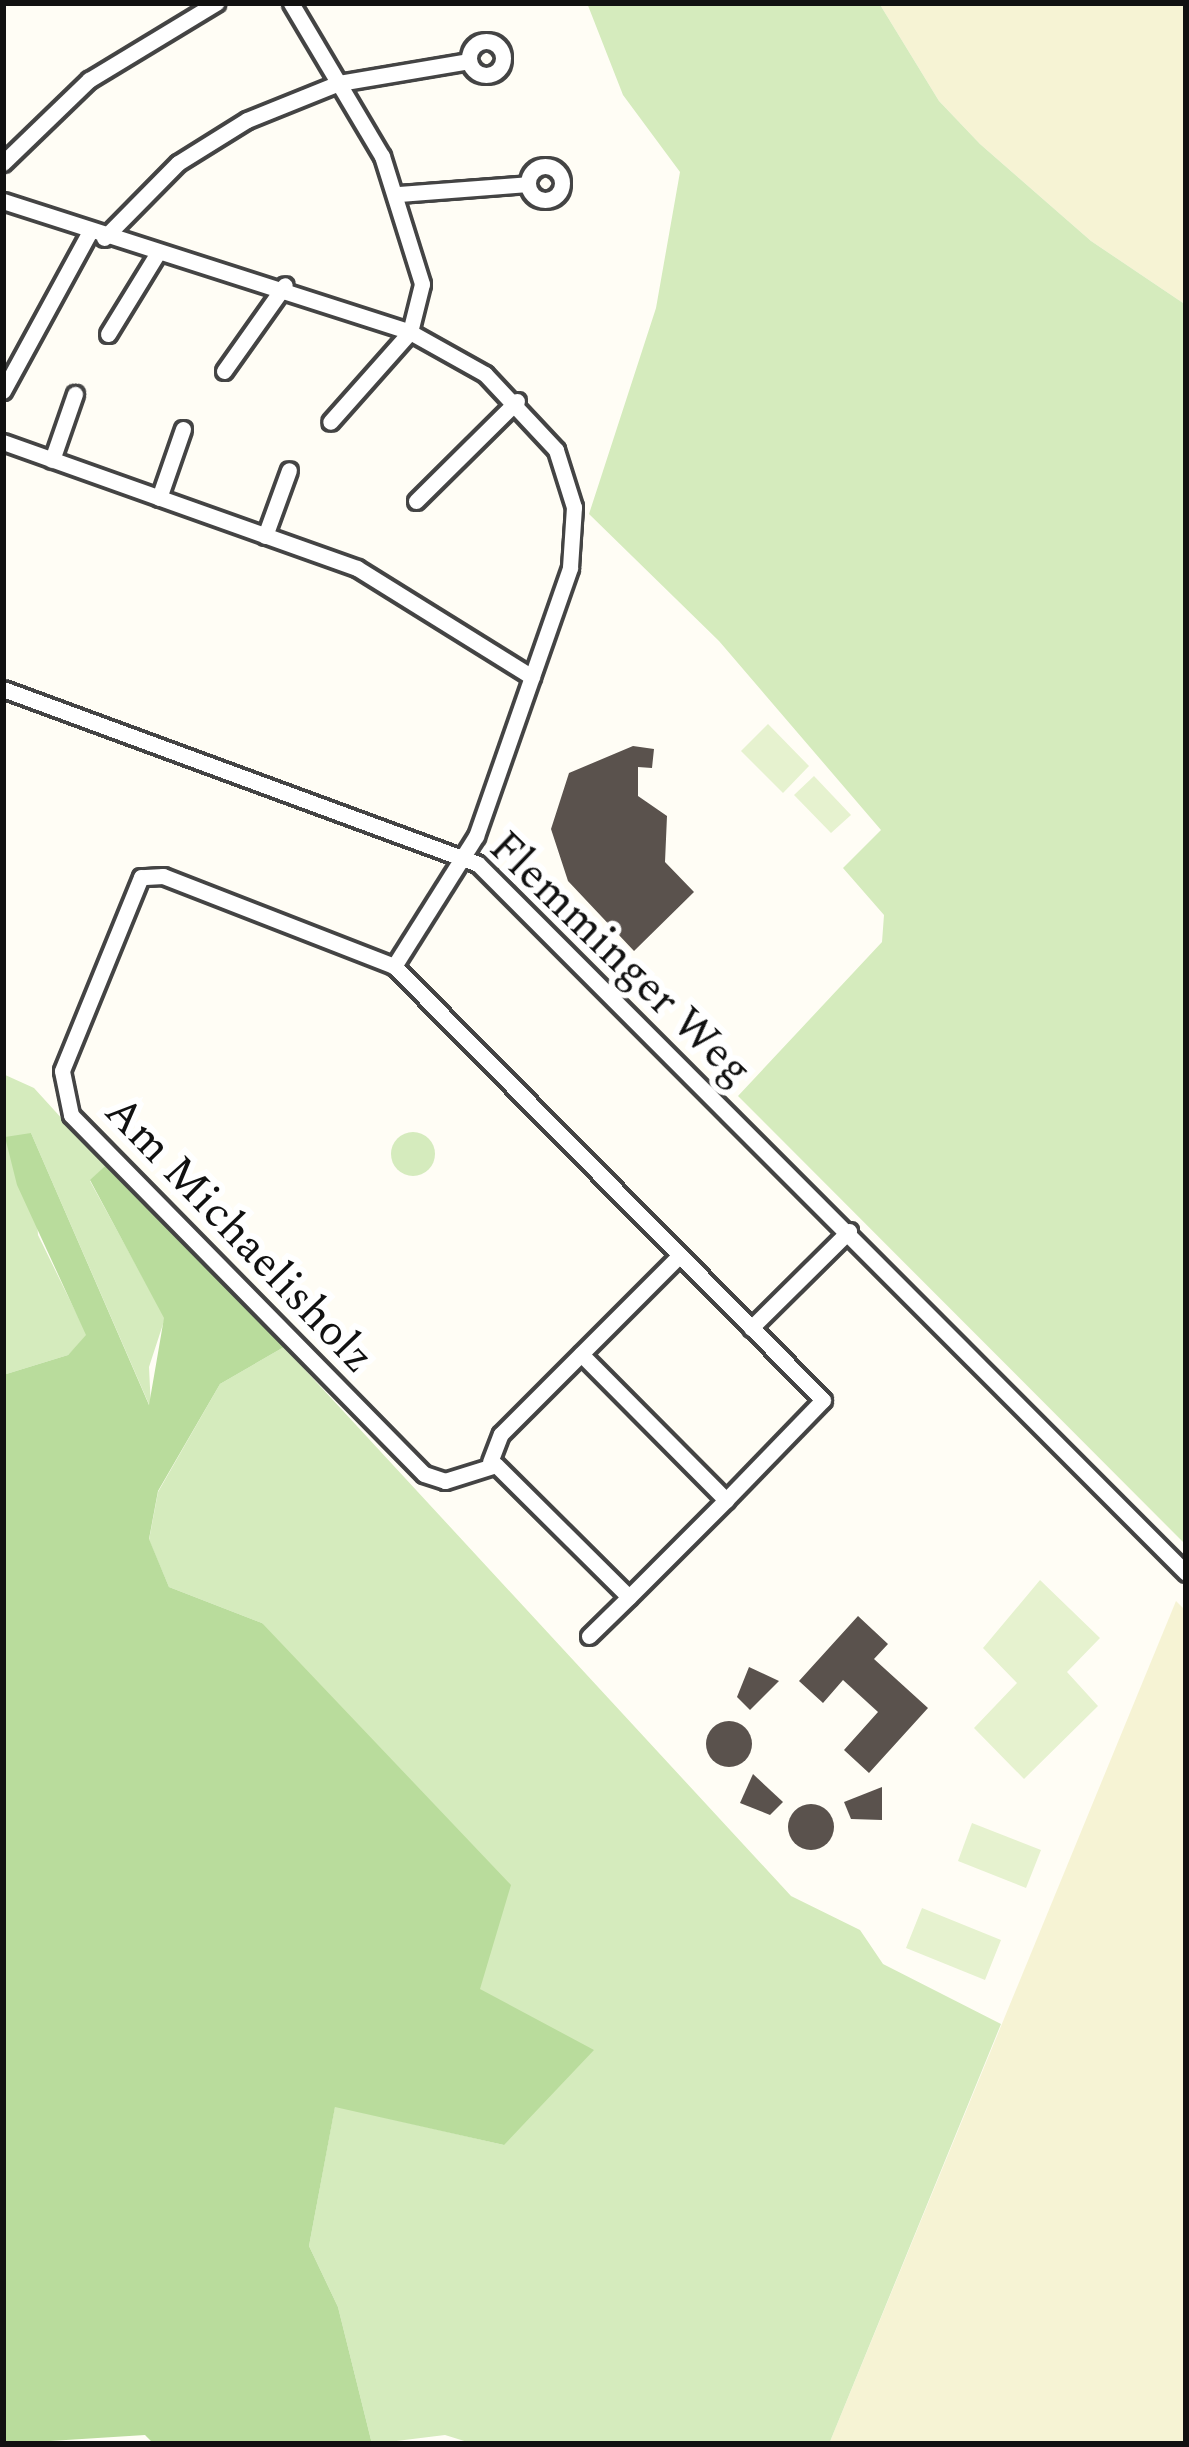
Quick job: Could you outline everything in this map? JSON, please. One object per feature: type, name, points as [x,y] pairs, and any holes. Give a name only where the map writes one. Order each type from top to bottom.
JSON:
[{"type":"street","points":[[3,163],[100,72],[216,3]]},
{"type":"street","points":[[292,3],[399,194],[424,301],[410,332],[331,422]]},
{"type":"street","points":[[3,391],[96,236],[132,201],[223,133],[340,83],[469,61]]},
{"type":"street","points":[[399,194],[528,184]]},
{"type":"street","points":[[3,201],[96,236],[285,285],[410,332],[517,401],[564,467],[574,549],[532,677],[465,856],[394,966]]},
{"type":"street","points":[[108,334],[157,254]]},
{"type":"street","points":[[224,371],[285,285]]},
{"type":"street","points":[[52,460],[75,394]]},
{"type":"street","points":[[416,501],[517,401]]},
{"type":"street","points":[[158,498],[183,429]]},
{"type":"street","points":[[3,442],[373,576],[532,677]]},
{"type":"street","points":[[266,536],[290,470]]},
{"type":"street","name":"Flemminger Weg","points":[[3,689],[465,856],[849,1231],[1186,1573]]},
{"type":"street","name":"Am Michaelisholz","points":[[490,1462],[445,1481],[424,1474],[83,1131],[62,1097],[65,1062],[141,877],[163,875],[394,966],[823,1400],[589,1636]]},
{"type":"street","points":[[751,1328],[849,1231]]},
{"type":"street","points":[[629,1597],[490,1462],[501,1434],[679,1256]]},
{"type":"street","points":[[581,1354],[726,1500]]},
{"type":"shaded area","points":[[879,3],[1186,3],[1186,305],[1091,241],[980,144],[939,101]]},
{"type":"shaded area","points":[[1176,1601],[1186,1611],[1186,2444],[829,2444]]},
{"type":"green space","points":[[587,3],[879,3],[939,101],[980,144],[1091,241],[1186,305],[1186,1545],[738,1096],[882,942],[884,915],[843,868],[881,830],[719,641],[589,514],[656,308],[680,172],[623,95]]},
{"type":"green space","points":[[768,724],[809,766],[783,793],[741,751]]},
{"type":"green space","points":[[814,776],[851,815],[831,833],[794,795]]},
{"type":"green space","points":[[3,1074],[34,1088],[105,1166],[90,1181],[165,1318],[149,1367],[151,1409],[31,1133],[38,1235],[87,1335],[68,1355],[3,1375]]},
{"type":"green space","points":[[413,1132],[429,1138],[435,1154],[429,1170],[413,1176],[397,1170],[391,1154],[397,1138]]},
{"type":"green space","points":[[31,1133],[149,1405],[164,1318],[90,1180],[105,1166],[284,1347],[220,1384],[158,1491],[149,1539],[169,1587],[262,1623],[511,1885],[480,1989],[594,2050],[504,2145],[335,2107],[309,2246],[338,2307],[372,2444],[154,2444],[145,2435],[3,2444],[3,1375],[68,1355],[86,1335],[17,1185],[5,1137]]},
{"type":"green space","points":[[284,1347],[791,1896],[860,1930],[883,1964],[1001,2024],[829,2444],[474,2444],[445,2435],[372,2444],[338,2307],[309,2246],[335,2106],[504,2145],[480,1989],[262,1623],[169,1587],[149,1540],[158,1492],[220,1384]]},
{"type":"green space","points":[[1040,1580],[1100,1638],[1067,1672],[1098,1706],[1024,1779],[974,1728],[1017,1683],[983,1648]]},
{"type":"green space","points":[[972,1823],[1041,1850],[1026,1888],[958,1861]]},
{"type":"green space","points":[[922,1908],[1001,1940],[985,1980],[906,1948]]},
{"type":"building","points":[[633,746],[654,749],[652,768],[638,767],[638,796],[667,816],[665,862],[694,892],[634,951],[568,881],[551,829],[569,773]]},
{"type":"building","points":[[858,1616],[888,1644],[874,1659],[928,1708],[869,1773],[844,1750],[878,1712],[843,1680],[823,1703],[799,1681]]},
{"type":"building","points":[[749,1667],[779,1681],[750,1710],[737,1697]]},
{"type":"building","points":[[729,1721],[746,1727],[752,1744],[746,1761],[729,1767],[712,1761],[706,1744],[712,1727]]},
{"type":"building","points":[[753,1774],[783,1802],[770,1815],[740,1803]]},
{"type":"building","points":[[882,1787],[882,1820],[851,1819],[844,1802]]},
{"type":"building","points":[[811,1804],[828,1810],[834,1827],[828,1844],[811,1850],[794,1844],[788,1827],[794,1810]]}]
